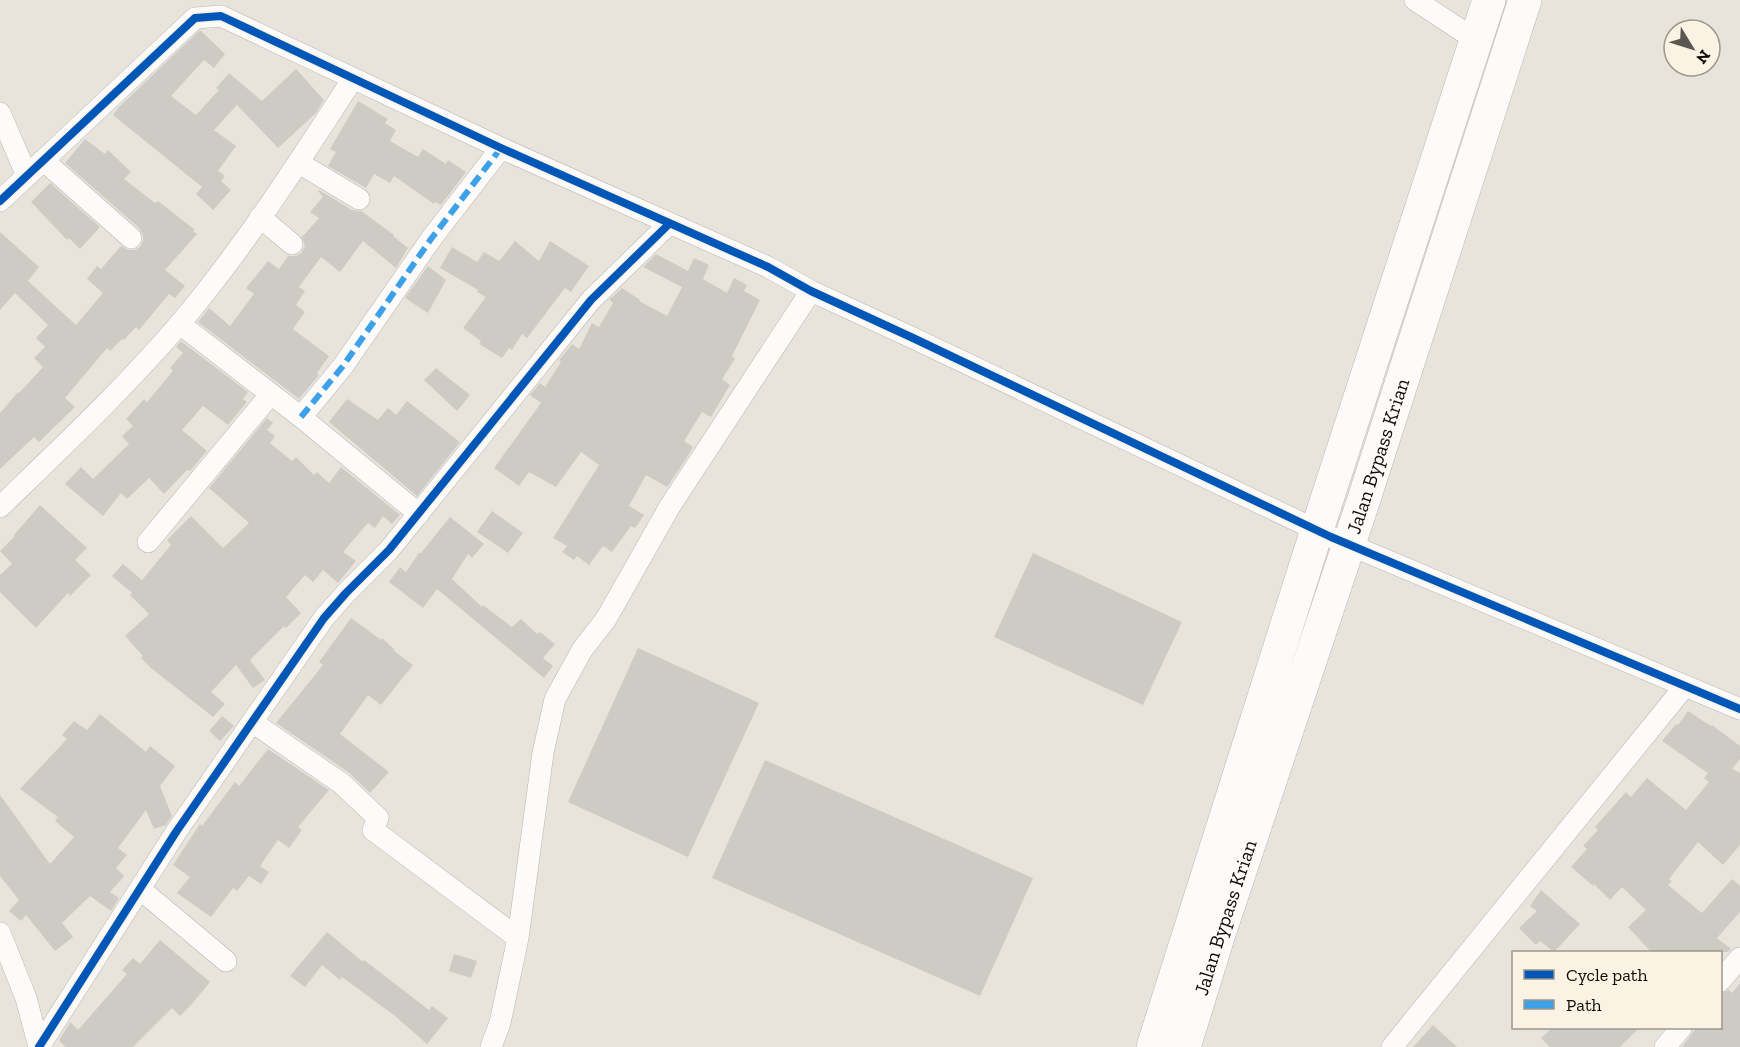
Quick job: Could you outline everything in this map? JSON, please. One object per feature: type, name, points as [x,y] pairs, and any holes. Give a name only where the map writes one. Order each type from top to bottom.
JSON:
[{"type":"highway","name":"Jalan Bypass Krian","points":[[1153,1047],[1317,530],[1489,0]]},
{"type":"highway","name":"Jalan Bypass Krian","points":[[1184,1047],[1525,0]]},
{"type":"street","points":[[1415,0],[1476,40]]},
{"type":"street","points":[[0,201],[195,18],[221,16],[352,80],[768,267],[811,291],[1317,530],[1740,709]]},
{"type":"street","points":[[0,507],[96,413],[180,324],[299,164],[352,80]]},
{"type":"street","points":[[0,113],[27,176]]},
{"type":"street","points":[[301,417],[343,366],[431,239],[501,148]]},
{"type":"street","points":[[43,160],[131,238]]},
{"type":"street","points":[[299,164],[359,199]]},
{"type":"street","points":[[260,217],[292,244]]},
{"type":"street","points":[[39,1047],[176,832],[324,618],[346,592],[389,550],[591,300],[669,224]]},
{"type":"street","points":[[491,1047],[500,1023],[518,938],[543,753],[555,699],[582,650],[606,619],[670,506],[811,291]]},
{"type":"street","points":[[180,324],[301,417],[419,514]]},
{"type":"street","points":[[148,542],[270,395]]},
{"type":"street","points":[[1392,1047],[1685,686]]},
{"type":"street","points":[[252,722],[341,783],[378,818],[373,830],[518,938]]},
{"type":"street","points":[[140,889],[226,961]]},
{"type":"street","points":[[0,933],[26,998],[39,1047]]},
{"type":"street","points":[[1722,979],[1740,958]]},
{"type":"building","points":[[200,30],[225,54],[214,68],[204,60],[171,96],[196,115],[219,90],[216,88],[229,73],[262,101],[296,69],[324,100],[316,113],[278,148],[237,105],[214,130],[236,146],[218,171],[225,176],[221,181],[231,190],[213,210],[196,194],[202,187],[113,115]]},
{"type":"building","points":[[358,101],[388,119],[385,123],[396,130],[390,141],[418,157],[423,149],[446,164],[448,160],[466,172],[441,205],[435,202],[434,204],[394,176],[390,183],[374,174],[366,188],[328,166],[336,152],[330,149]]},
{"type":"building","points":[[85,139],[105,154],[108,150],[131,172],[124,179],[155,203],[158,201],[195,230],[193,231],[197,234],[165,270],[185,286],[175,298],[169,294],[139,330],[136,327],[110,351],[107,348],[65,398],[75,407],[39,442],[34,437],[0,469],[0,413],[43,367],[34,358],[45,347],[36,338],[48,325],[15,293],[0,310],[0,232],[39,267],[28,281],[76,325],[103,293],[87,279],[97,266],[101,269],[121,246],[134,250],[140,247],[143,241],[139,228],[65,163]]},
{"type":"building","points":[[50,183],[100,227],[80,249],[69,238],[67,240],[31,202]]},
{"type":"building","points":[[319,190],[352,210],[361,211],[408,248],[396,268],[363,241],[340,272],[321,257],[299,287],[305,291],[296,305],[305,312],[293,329],[329,356],[317,373],[319,375],[299,399],[198,322],[209,308],[230,326],[254,294],[246,288],[268,261],[279,269],[288,256],[301,253],[305,246],[302,237],[319,218],[310,212],[323,197]]},
{"type":"building","points":[[515,241],[539,261],[550,241],[589,266],[571,292],[565,288],[527,338],[522,334],[512,350],[509,348],[502,358],[479,344],[481,341],[463,328],[486,297],[440,268],[452,247],[477,262],[484,252],[499,261]]},
{"type":"building","points":[[656,254],[688,271],[694,258],[709,265],[703,279],[727,293],[734,278],[747,285],[744,291],[760,300],[732,356],[735,359],[722,379],[730,385],[711,417],[702,412],[684,441],[693,447],[686,459],[667,487],[646,475],[629,506],[644,515],[635,528],[631,526],[612,552],[603,546],[589,565],[577,556],[574,560],[562,552],[567,546],[553,538],[599,465],[581,452],[556,487],[529,472],[519,486],[494,468],[541,403],[530,395],[540,383],[545,387],[561,362],[559,360],[572,344],[579,349],[592,323],[599,327],[613,303],[609,300],[622,288],[639,301],[667,316],[682,287],[643,267]]},
{"type":"building","points":[[428,266],[446,280],[428,313],[405,298]]},
{"type":"building","points":[[181,341],[248,392],[243,399],[247,402],[228,425],[203,406],[182,430],[207,451],[190,471],[187,470],[164,494],[149,478],[127,499],[121,493],[103,516],[65,484],[81,467],[93,479],[129,444],[122,436],[133,426],[126,419],[144,399],[147,402],[173,371],[170,368],[183,353],[176,347]]},
{"type":"building","points":[[436,368],[470,395],[457,411],[424,380]]},
{"type":"building","points":[[347,399],[378,420],[388,408],[396,415],[407,401],[460,442],[417,496],[329,422]]},
{"type":"building","points":[[267,418],[273,423],[267,430],[275,436],[270,443],[292,461],[296,457],[314,475],[317,472],[329,483],[341,467],[400,515],[392,524],[383,516],[375,528],[368,523],[343,552],[356,561],[338,583],[323,570],[313,582],[305,575],[286,597],[301,613],[286,628],[284,626],[250,660],[265,680],[253,688],[236,665],[211,692],[225,704],[213,717],[151,668],[125,636],[149,614],[130,595],[132,593],[112,576],[123,564],[142,580],[171,545],[167,540],[191,516],[223,548],[249,523],[209,488]]},
{"type":"building","points":[[40,505],[87,548],[75,560],[91,575],[70,596],[68,593],[36,628],[0,592],[0,575],[12,564],[0,551]]},
{"type":"building","points":[[492,511],[523,533],[508,553],[477,532]]},
{"type":"building","points":[[450,517],[484,544],[472,558],[468,554],[452,579],[482,607],[483,605],[512,627],[521,619],[537,634],[540,632],[555,644],[543,658],[553,666],[544,678],[437,589],[423,608],[389,582],[400,567],[406,572]]},
{"type":"building","points":[[1033,553],[1182,622],[1143,705],[994,637]]},
{"type":"building","points":[[351,618],[381,640],[382,638],[394,651],[413,665],[381,705],[368,695],[340,734],[389,772],[370,793],[348,772],[276,723],[323,665],[319,662]]},
{"type":"building","points":[[638,648],[759,703],[688,857],[568,802]]},
{"type":"building","points":[[1688,711],[1740,746],[1740,759],[1732,769],[1740,773],[1740,845],[1723,865],[1698,842],[1669,879],[1672,881],[1668,885],[1702,913],[1732,879],[1740,886],[1740,912],[1717,938],[1731,949],[1728,952],[1650,951],[1628,927],[1646,910],[1622,887],[1610,900],[1594,884],[1593,886],[1571,867],[1587,849],[1583,846],[1598,830],[1595,827],[1626,792],[1631,797],[1647,778],[1686,810],[1709,782],[1704,778],[1708,773],[1662,741],[1676,724],[1678,725]]},
{"type":"building","points":[[100,714],[146,752],[150,746],[175,766],[160,786],[172,816],[166,825],[154,829],[146,810],[118,848],[127,855],[116,868],[124,876],[110,892],[119,898],[111,911],[90,896],[62,923],[73,937],[55,951],[26,915],[21,921],[9,911],[19,900],[0,876],[0,795],[50,864],[74,837],[55,821],[58,817],[20,789],[67,739],[62,735],[74,721],[87,730]]},
{"type":"building","points":[[222,716],[234,726],[220,741],[209,731]]},
{"type":"building","points":[[268,749],[329,790],[298,827],[302,830],[289,848],[278,840],[260,866],[269,872],[261,884],[249,876],[237,891],[233,888],[211,917],[177,893],[190,877],[173,865],[200,824],[202,826],[235,782],[239,786]]},
{"type":"building","points":[[765,760],[1033,878],[980,996],[712,878]]},
{"type":"building","points":[[1541,890],[1580,924],[1555,951],[1540,941],[1536,945],[1519,928],[1537,911],[1530,906]]},
{"type":"building","points":[[327,932],[363,962],[364,960],[429,1010],[432,1006],[448,1018],[427,1044],[395,1016],[342,977],[340,980],[322,965],[305,987],[290,976]]},
{"type":"building","points":[[160,940],[210,982],[191,1005],[180,1016],[172,1008],[133,1047],[65,1047],[59,1040],[70,1022],[78,1030],[127,974],[122,970],[133,958],[140,964]]},
{"type":"building","points":[[454,954],[477,961],[471,978],[449,971]]},
{"type":"building","points":[[1740,983],[1740,1047],[1682,1047],[1695,1029],[1722,1029],[1722,992],[1729,990],[1732,993]]},
{"type":"building","points":[[1433,1025],[1457,1047],[1413,1047]]},
{"type":"building","points":[[1551,1029],[1638,1029],[1620,1047],[1550,1047],[1541,1038]]},
{"type":"marked path","points":[[301,417],[343,366],[431,239],[501,148]]},
{"type":"cycle path","points":[[0,201],[195,18],[221,16],[501,148],[768,267],[811,291],[1331,537],[1740,709]]},
{"type":"cycle path","points":[[39,1047],[176,832],[324,618],[389,550],[591,300],[669,224]]}]
